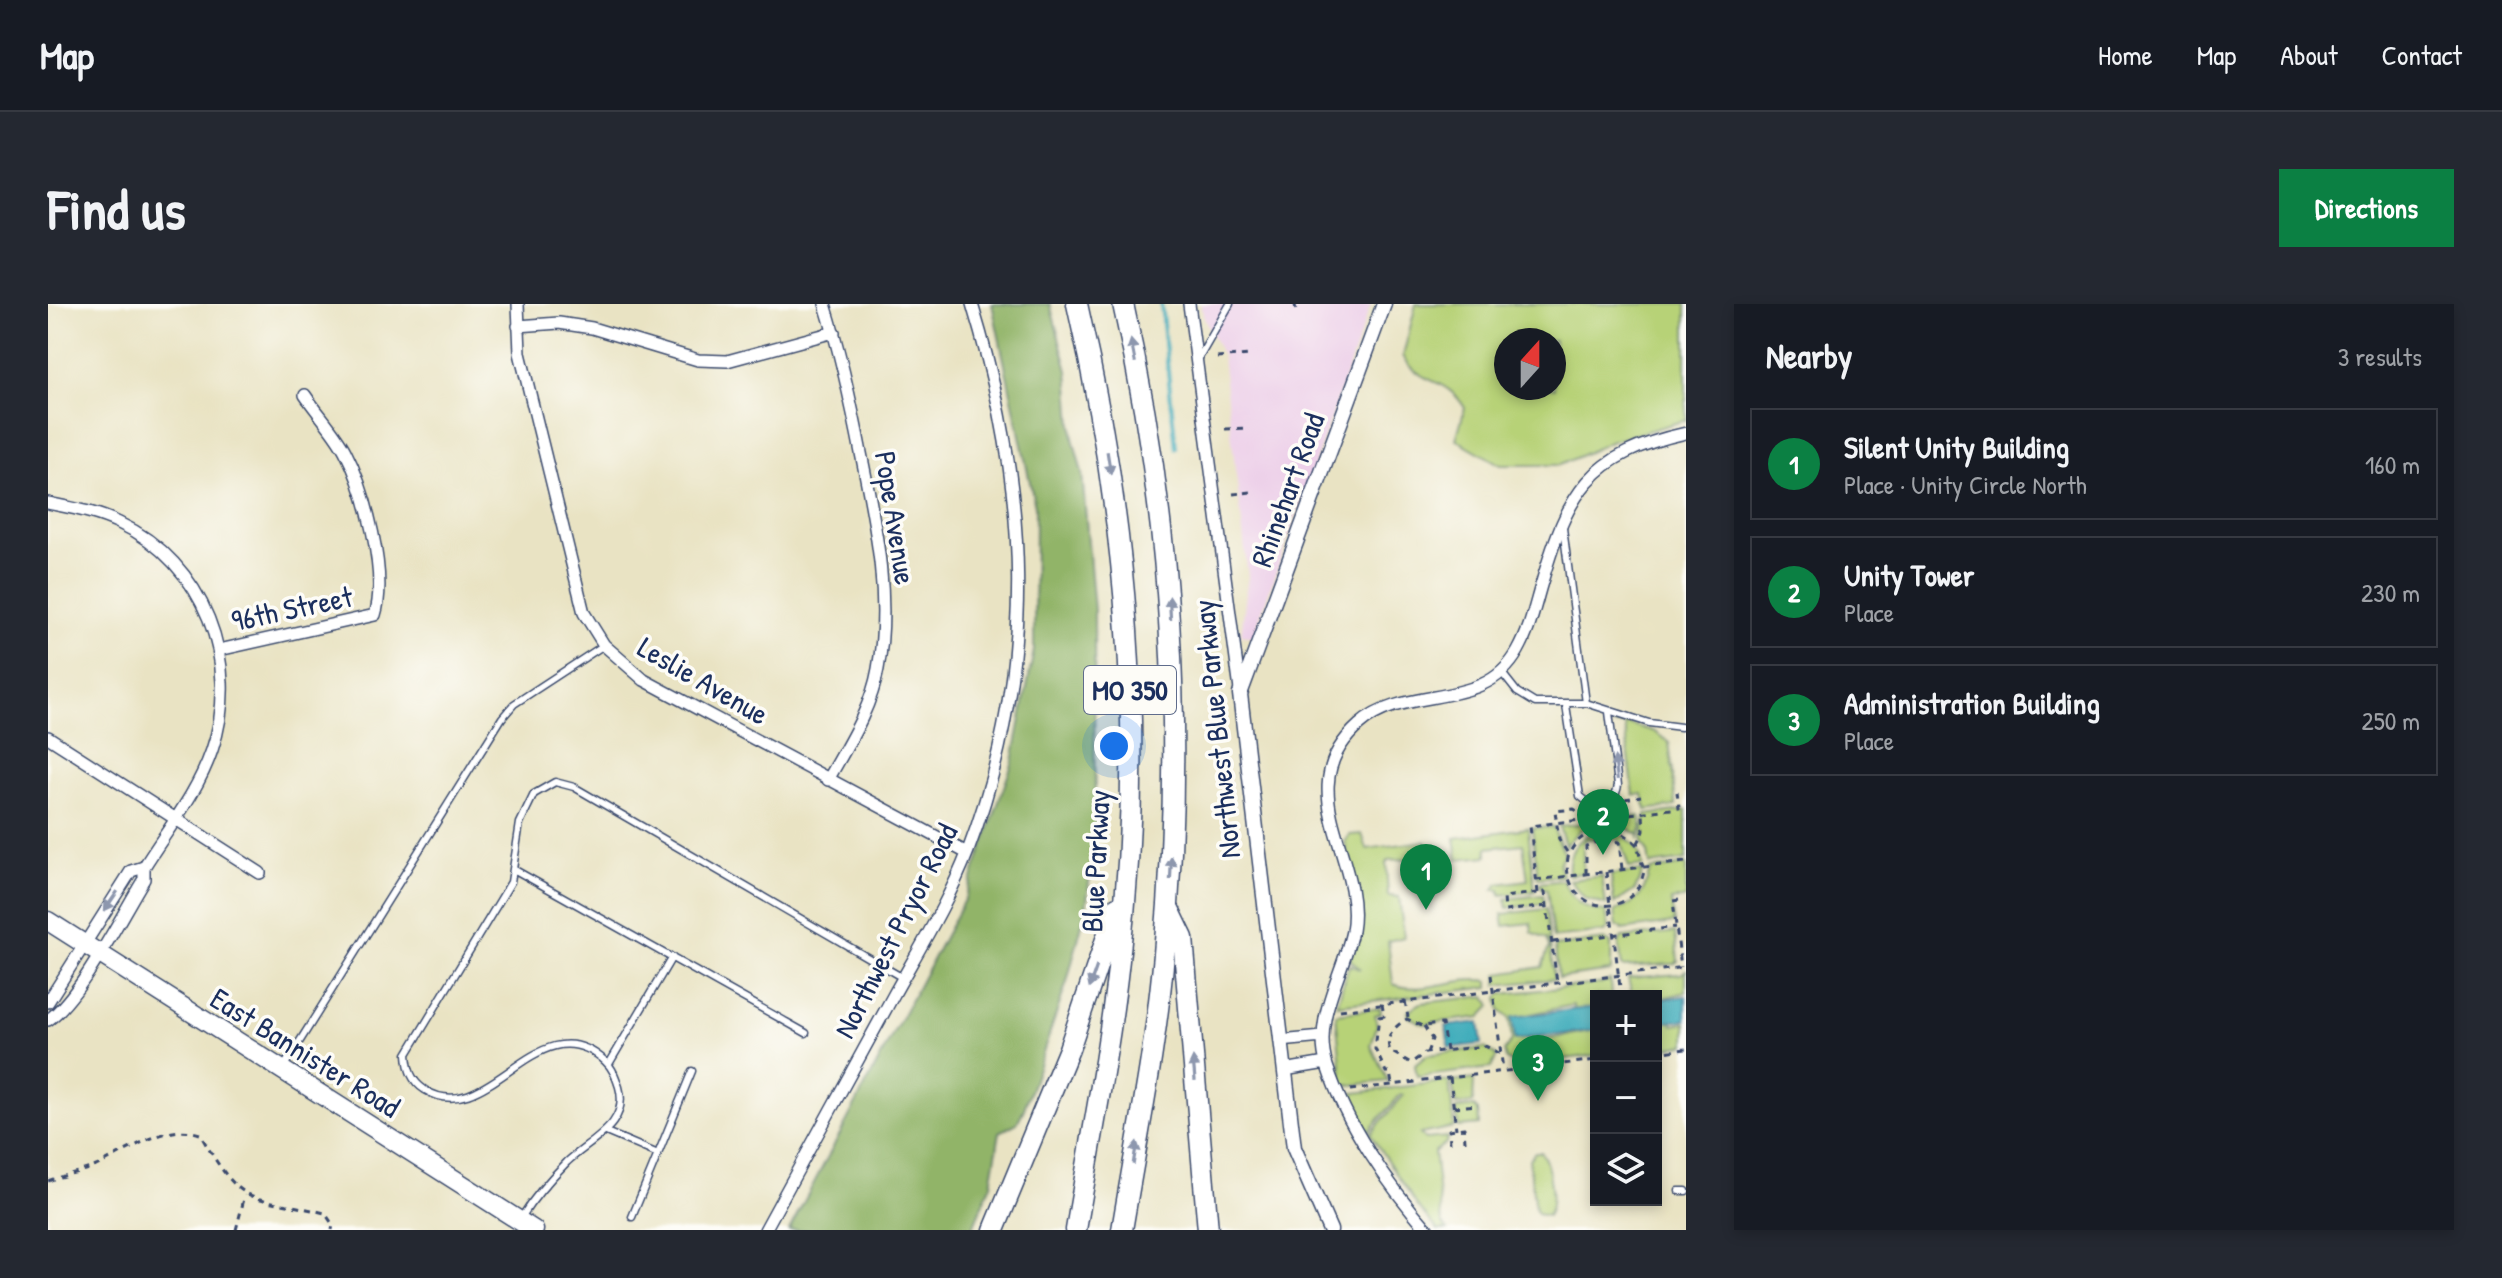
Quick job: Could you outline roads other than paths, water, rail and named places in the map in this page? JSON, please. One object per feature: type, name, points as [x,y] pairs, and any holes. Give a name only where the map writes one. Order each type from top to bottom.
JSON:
[{"type":"highway","name":"Blue Parkway","points":[[1076,1230],[1119,960],[1127,877],[1131,695],[1126,604],[1106,444],[1077,304]]},
{"type":"highway","name":"MO 350","points":[[1122,1230],[1152,1050],[1168,907],[1175,786],[1168,582],[1155,478],[1123,304]]},
{"type":"highway","points":[[994,1230],[1069,1049],[1127,877]]},
{"type":"highway","points":[[1168,907],[1183,938],[1208,1230]]},
{"type":"main road","name":"East Bannister Road","points":[[48,921],[520,1226]]},
{"type":"street","name":"Leslie Avenue","points":[[518,304],[520,353],[584,613],[604,645],[644,680],[967,853]]},
{"type":"street","name":"Pope Avenue","points":[[825,304],[834,332],[880,547],[883,606],[878,669],[866,710],[828,780]]},
{"type":"street","name":"Northwest Pryor Road","points":[[765,1230],[903,978],[967,853],[999,750],[1016,653],[1019,595],[1015,493],[1006,437],[972,304]]},
{"type":"street","name":"Northwest Blue Parkway","points":[[1189,304],[1240,694],[1294,1148],[1330,1230]]},
{"type":"street","name":"Rhinehart Road","points":[[1240,694],[1384,304]]},
{"type":"street","points":[[518,326],[559,323],[592,328],[698,360],[713,361],[727,361],[834,332]]},
{"type":"street","name":"96th Street","points":[[48,503],[109,519],[155,544],[190,583],[205,610],[219,650],[375,615],[380,600],[380,575],[356,475],[344,449],[305,395]]},
{"type":"street","points":[[1428,1230],[1408,1208],[1342,1105],[1326,1063],[1323,1037],[1353,917],[1350,891],[1329,810],[1329,778],[1336,757],[1359,725],[1377,712],[1392,705],[1468,691],[1502,673],[1518,652],[1529,627],[1562,520],[1585,484],[1606,462],[1649,441],[1686,433]]},
{"type":"street","points":[[48,1002],[144,879],[144,867],[202,773],[218,732],[222,676],[219,650]]},
{"type":"street","points":[[48,737],[260,873]]},
{"type":"street","points":[[48,1020],[68,1000],[131,871],[144,867]]},
{"type":"street","points":[[1280,1041],[1323,1037]]},
{"type":"street","points":[[1284,1070],[1326,1063]]},
{"type":"lane","points":[[1198,362],[1230,304]]},
{"type":"lane","points":[[1562,520],[1586,703]]},
{"type":"lane","points":[[281,1071],[502,718],[514,704],[604,645]]},
{"type":"lane","points":[[1502,673],[1517,692],[1535,703],[1586,703],[1609,712],[1681,727]]},
{"type":"lane","points":[[1566,705],[1580,796],[1587,803],[1599,805],[1610,802],[1617,794],[1618,785],[1609,712]]},
{"type":"lane","points":[[520,1226],[547,1183],[571,1158],[606,1132],[617,1117],[621,1095],[609,1064],[600,1056],[565,1044],[545,1049],[469,1097],[442,1099],[425,1090],[411,1076],[407,1054],[515,870],[520,823],[534,794],[555,782],[574,787],[903,978]]},
{"type":"lane","points":[[515,870],[806,1033]]},
{"type":"lane","points":[[609,1064],[672,957]]},
{"type":"lane","points":[[632,1217],[692,1071]]},
{"type":"lane","points":[[606,1132],[658,1154]]},
{"type":"water","points":[[1686,996],[1686,1020],[1662,1022],[1662,999]]},
{"type":"water","points":[[1590,1008],[1590,1031],[1515,1040],[1512,1017]]},
{"type":"water","points":[[1479,1022],[1482,1044],[1449,1048],[1446,1026]]},
{"type":"waterway","points":[[1161,304],[1176,448]]},
{"type":"place","name":"Unity Tower","points":[[1603,855]]},
{"type":"place","name":"Silent Unity Building","points":[[1426,910]]},
{"type":"place","name":"Administration Building","points":[[1538,1101]]}]
